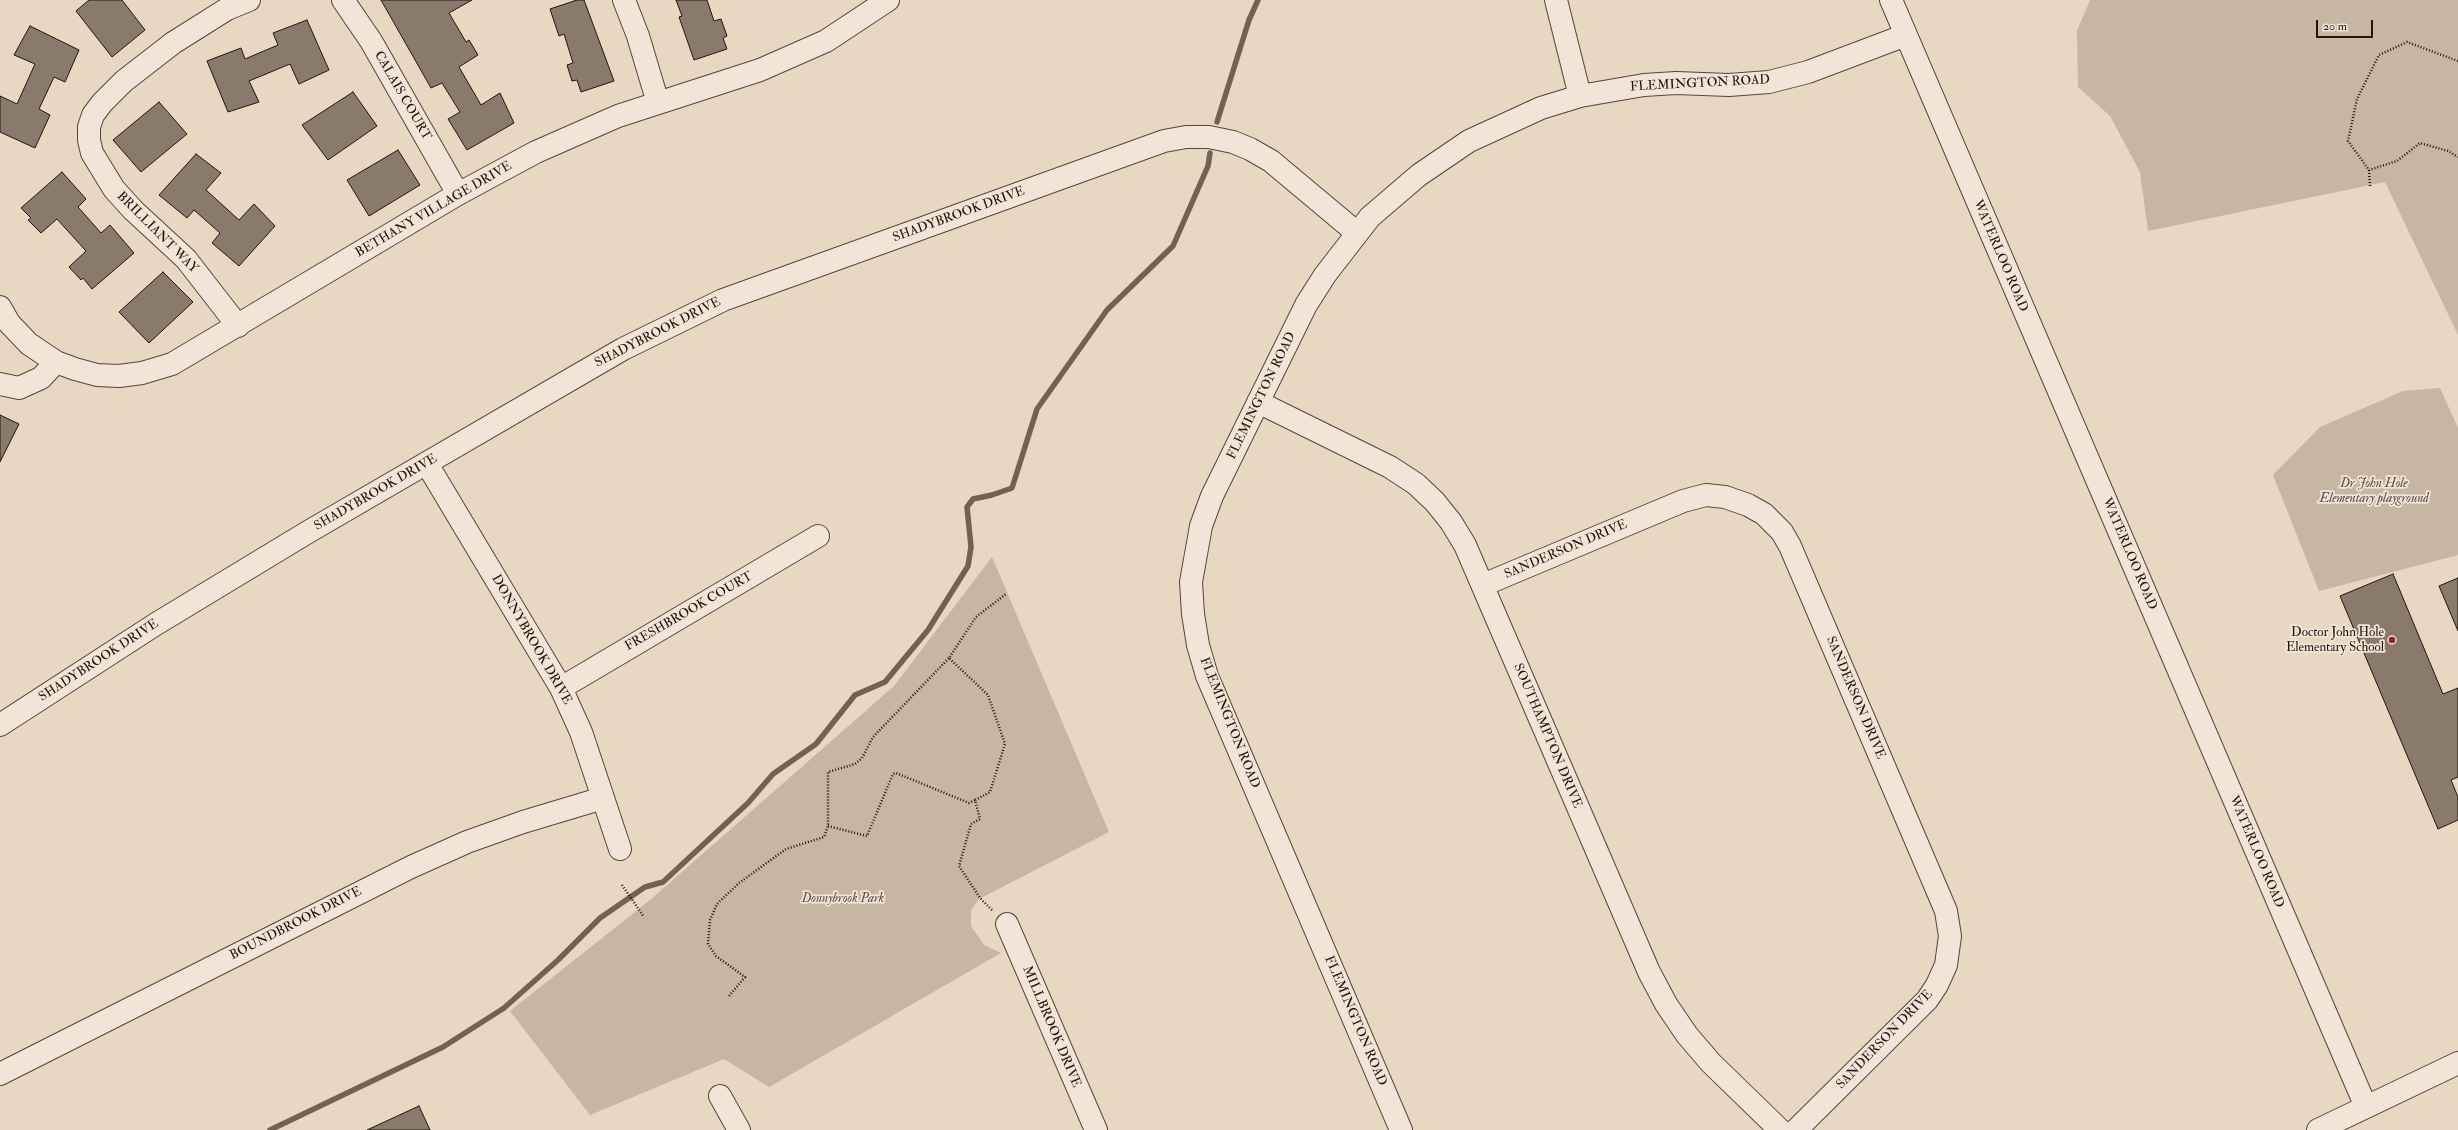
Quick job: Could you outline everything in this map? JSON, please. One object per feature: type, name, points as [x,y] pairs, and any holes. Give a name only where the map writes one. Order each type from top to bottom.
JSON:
[{"type":"street","name":"BRILLIANT WAY","points":[[238,326],[186,259],[133,210],[114,190],[92,153],[89,134],[93,115],[102,103],[124,82],[173,43],[227,9],[249,0]]},
{"type":"street","name":"CALAIS COURT","points":[[343,0],[371,41],[458,194]]},
{"type":"street","points":[[624,0],[638,36],[658,103]]},
{"type":"street","name":"BETHANY VILLAGE DRIVE","points":[[0,307],[9,323],[29,344],[56,362],[97,375],[119,376],[142,373],[172,364],[504,168],[557,142],[618,116],[760,70],[818,44],[850,26],[888,0]]},
{"type":"street","points":[[1556,0],[1580,96]]},
{"type":"street","name":"WATERLOO ROAD","points":[[1891,0],[2366,1107]]},
{"type":"street","name":"FLEMINGTON ROAD","points":[[1401,1130],[1207,676],[1198,645],[1193,614],[1191,582],[1202,526],[1212,496],[1306,306],[1325,275],[1370,218],[1419,175],[1469,141],[1540,108],[1580,96],[1650,84],[1676,83],[1729,85],[1769,82],[1808,72],[1906,35]]},
{"type":"street","name":"SHADYBROOK DRIVE","points":[[0,725],[156,624],[308,532],[623,349],[723,300],[1164,141],[1186,137],[1209,137],[1233,142],[1250,149],[1271,161],[1357,233]]},
{"type":"street","points":[[0,384],[19,388],[41,378],[56,362]]},
{"type":"street","name":"SOUTHAMPTON DRIVE","points":[[1258,402],[1390,468],[1416,484],[1435,502],[1451,522],[1465,545],[1483,585],[1646,965],[1666,1004],[1687,1035],[1711,1063],[1780,1130]]},
{"type":"street","name":"DONNYBROOK DRIVE","points":[[427,464],[561,688],[581,732],[620,848]]},
{"type":"street","name":"SANDERSON DRIVE","points":[[1483,585],[1683,501],[1706,495],[1731,498],[1754,508],[1764,514],[1782,532],[1790,546],[1946,911],[1950,936],[1946,965],[1937,985],[1927,1000],[1796,1130]]},
{"type":"street","name":"FRESHBROOK COURT","points":[[561,688],[818,536]]},
{"type":"street","name":"BOUNDBROOK DRIVE","points":[[0,1074],[411,867],[467,842],[516,824],[602,798]]},
{"type":"street","name":"MILLBROOK DRIVE","points":[[1007,924],[1096,1130]]},
{"type":"street","points":[[2318,1130],[2366,1107],[2456,1070]]},
{"type":"street","points":[[720,1096],[739,1130]]},
{"type":"path","points":[[2370,187],[2369,170],[2348,141],[2357,99],[2379,55],[2406,42],[2458,62]]},
{"type":"path","points":[[2369,170],[2397,161],[2420,143],[2448,151],[2458,157]]},
{"type":"path","points":[[729,996],[746,977],[716,956],[708,944],[710,920],[717,904],[739,883],[786,849],[824,837],[828,826],[828,772],[855,764],[862,758],[873,737],[949,658],[976,617],[1006,594]]},
{"type":"path","points":[[828,826],[867,836],[893,774],[896,773],[969,803],[990,792],[1005,744],[988,695],[949,658]]},
{"type":"path","points":[[975,800],[980,819],[971,824],[959,866],[980,898],[1007,924]]},
{"type":"path","points":[[622,886],[644,918]]},
{"type":"green space","points":[[2090,0],[2458,0],[2458,335],[2385,182],[2148,231],[2140,172],[2110,116],[2078,87],[2077,31]]},
{"type":"green space","name":"Dr John Hole Elementary playground","points":[[2440,388],[2458,428],[2458,555],[2319,591],[2273,475],[2320,427],[2403,391]]},
{"type":"green space","name":"Donnybrook Park","points":[[992,557],[1109,832],[979,899],[971,910],[971,926],[984,945],[1001,953],[769,1087],[724,1059],[590,1115],[510,1011],[650,900],[894,686]]},
{"type":"building","points":[[89,0],[122,0],[145,30],[112,57],[76,11]]},
{"type":"building","points":[[381,0],[472,0],[449,13],[466,42],[469,40],[478,55],[459,67],[481,105],[500,93],[514,123],[467,150],[448,119],[460,112],[442,83],[431,88]]},
{"type":"building","points":[[577,0],[584,0],[614,81],[581,92],[577,80],[572,81],[567,65],[573,63],[564,34],[559,36],[550,9]]},
{"type":"building","points":[[676,0],[707,0],[714,21],[721,19],[727,36],[723,38],[727,49],[694,60],[679,17],[682,16]]},
{"type":"building","points":[[307,20],[329,70],[299,84],[290,64],[249,81],[259,102],[228,112],[207,61],[241,48],[245,59],[278,45],[273,33]]},
{"type":"building","points":[[30,26],[79,50],[65,82],[54,77],[39,109],[50,115],[35,148],[0,132],[0,96],[17,104],[35,64],[14,55]]},
{"type":"building","points":[[353,92],[377,126],[328,160],[302,125]]},
{"type":"building","points":[[159,102],[187,134],[141,172],[113,140]]},
{"type":"building","points":[[398,150],[420,185],[369,216],[347,180]]},
{"type":"building","points":[[196,154],[221,173],[206,190],[239,220],[254,204],[275,226],[239,266],[212,243],[220,233],[194,210],[187,218],[159,195]]},
{"type":"building","points":[[62,172],[86,199],[78,207],[101,233],[110,225],[134,253],[92,289],[83,278],[81,280],[69,267],[86,251],[57,219],[41,233],[28,220],[31,218],[21,208]]},
{"type":"building","points":[[163,272],[193,302],[149,343],[119,312]]},
{"type":"building","points":[[0,415],[19,424],[0,462]]},
{"type":"building","points":[[2393,574],[2443,694],[2458,688],[2458,777],[2451,780],[2458,797],[2458,820],[2438,829],[2340,596]]},
{"type":"building","points":[[2458,578],[2458,631],[2439,586]]},
{"type":"building","points":[[419,1106],[430,1130],[367,1130]]},
{"type":"waterway","points":[[1217,122],[1249,20],[1258,0]]},
{"type":"waterway","points":[[270,1130],[443,1047],[504,1008],[558,960],[600,918],[645,887],[663,882],[748,803],[773,774],[816,744],[855,695],[885,682],[928,630],[968,566],[971,547],[967,507],[973,499],[992,495],[1012,488],[1037,409],[1107,310],[1173,246],[1208,166],[1210,153]]},
{"type":"place","name":"Doctor John Hole Elementary School","points":[[2392,640]]}]
